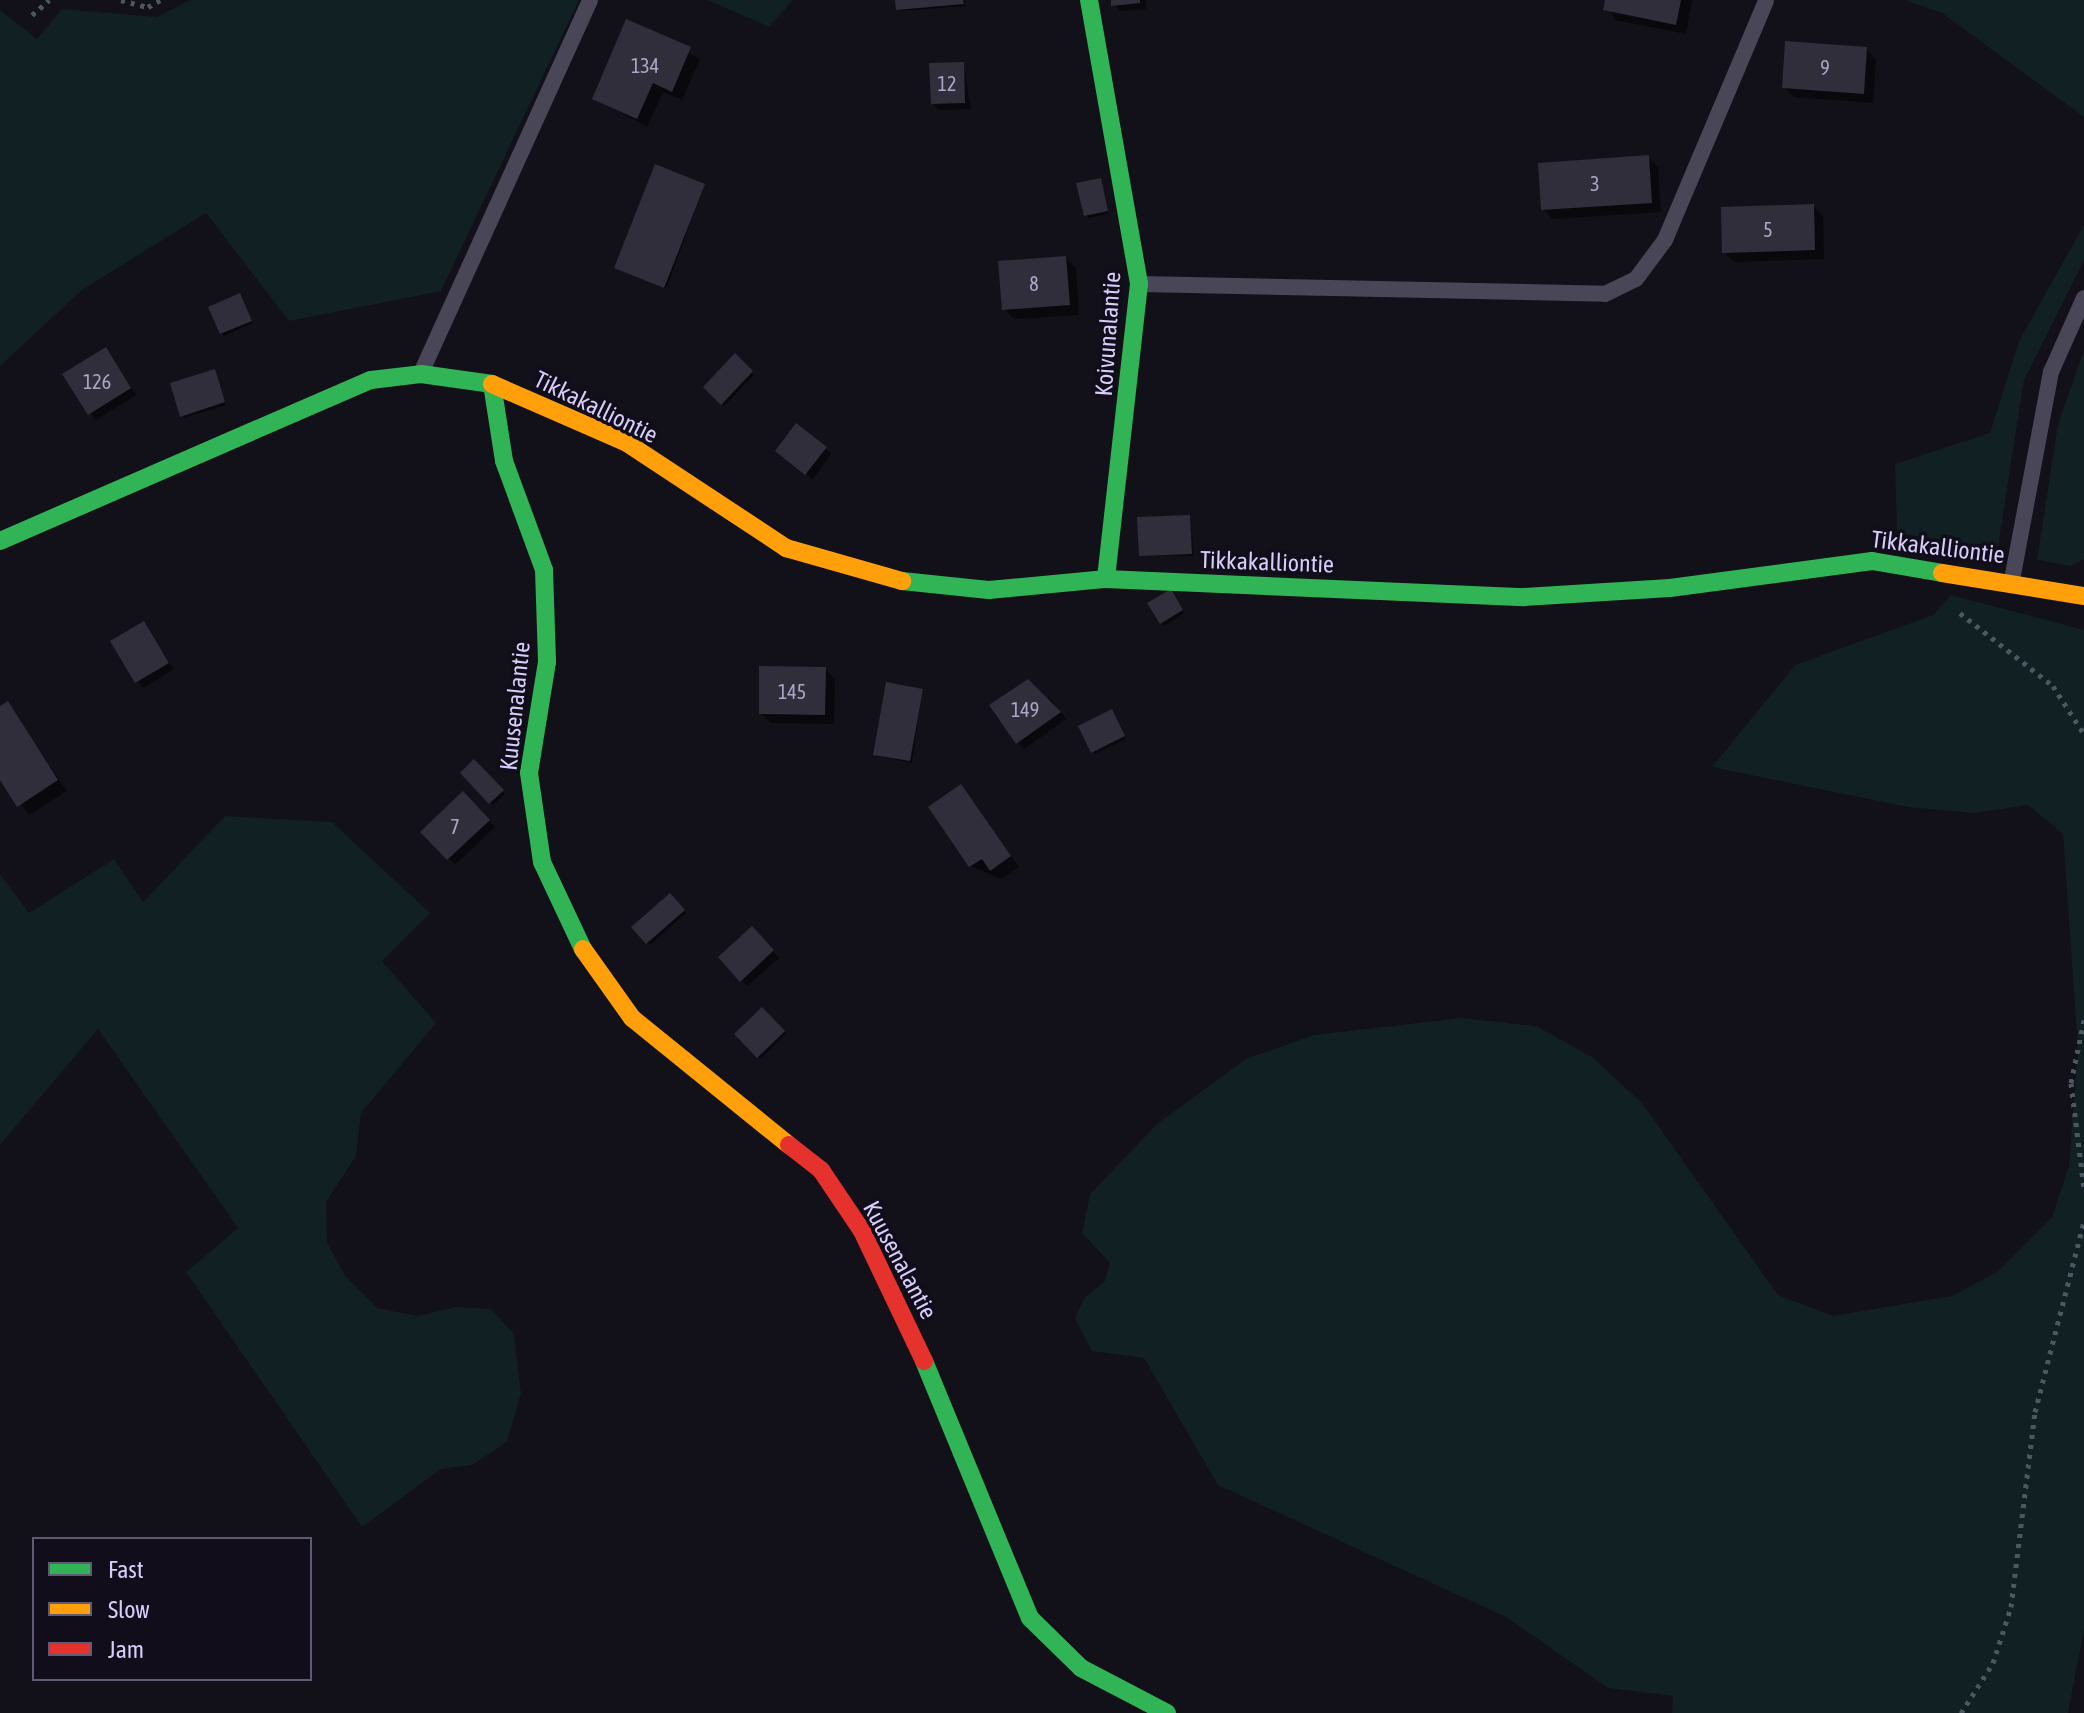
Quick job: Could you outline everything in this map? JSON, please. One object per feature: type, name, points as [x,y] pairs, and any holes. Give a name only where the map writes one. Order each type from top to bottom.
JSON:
[{"type":"street","name":"Koivunalantie","points":[[1089,0],[1139,284],[1106,579]]},
{"type":"street","points":[[0,541],[371,380],[421,374],[492,384]]},
{"type":"street","name":"Tikkakalliontie","points":[[492,384],[627,443],[786,548],[890,580],[989,590],[1106,579],[1602,595],[1872,561],[2012,580],[2077,594]]},
{"type":"street","name":"Kuusenalantie","points":[[492,384],[504,461],[544,570],[547,662],[529,773],[542,862],[569,930],[632,1018],[821,1170],[906,1317],[1030,1618],[1081,1668],[1167,1713]]},
{"type":"lane","points":[[421,374],[590,0]]},
{"type":"lane","points":[[1139,284],[1605,294],[1636,279],[1665,240],[1766,1]]},
{"type":"lane","points":[[2012,580],[2051,372],[2084,298]]},
{"type":"path","points":[[32,15],[49,0]]},
{"type":"path","points":[[121,0],[148,7],[160,0]]},
{"type":"path","points":[[1956,610],[2053,686],[2084,734]]},
{"type":"path","points":[[2084,1020],[2071,1083],[2084,1189]]},
{"type":"path","points":[[1961,1713],[1993,1663],[2011,1607],[2035,1412],[2084,1221]]},
{"type":"shaded area","points":[[190,0],[579,0],[441,291],[289,321],[206,213],[82,290],[0,366],[0,10],[37,39],[62,9],[157,17]]},
{"type":"shaded area","points":[[708,0],[793,0],[769,27]]},
{"type":"shaded area","points":[[1905,0],[2084,0],[2084,117],[1942,13]]},
{"type":"shaded area","points":[[2084,225],[2084,260],[2024,380],[1997,553],[1897,532],[1895,464],[1990,433],[2019,341]]},
{"type":"shaded area","points":[[2084,350],[2084,559],[2071,566],[2037,560],[2058,424]]},
{"type":"shaded area","points":[[1951,595],[2084,630],[2084,1629],[2068,1713],[1672,1713],[1673,1696],[1608,1688],[1506,1617],[1218,1485],[1144,1358],[1092,1351],[1075,1319],[1084,1298],[1105,1281],[1110,1263],[1082,1233],[1090,1194],[1158,1123],[1246,1059],[1314,1035],[1461,1018],[1536,1026],[1592,1057],[1642,1103],[1778,1295],[1833,1316],[1952,1296],[1997,1272],[2052,1217],[2069,1166],[2078,1049],[2063,834],[2028,805],[1974,813],[1908,807],[1712,767],[1795,665],[1933,615]]},
{"type":"shaded area","points":[[225,816],[332,822],[430,913],[382,961],[436,1023],[361,1113],[356,1156],[326,1202],[327,1242],[345,1276],[377,1308],[418,1316],[455,1307],[491,1309],[514,1334],[521,1393],[507,1442],[472,1465],[441,1469],[362,1527],[186,1272],[238,1228],[98,1029],[0,1145],[0,874],[29,913],[114,859],[143,902]]},
{"type":"building","points":[[895,0],[963,0],[964,4],[896,10]]},
{"type":"building","points":[[1111,0],[1140,0],[1140,3],[1111,6]]},
{"type":"building","points":[[1605,0],[1681,0],[1676,25],[1603,10]]},
{"type":"building","points":[[626,19],[691,47],[672,92],[653,83],[637,119],[592,99]]},
{"type":"building","points":[[1785,41],[1867,47],[1864,94],[1782,88]]},
{"type":"building","points":[[964,62],[965,103],[931,104],[929,63]]},
{"type":"building","points":[[1649,155],[1652,203],[1541,210],[1538,163]]},
{"type":"building","points":[[655,164],[705,184],[664,288],[614,268]]},
{"type":"building","points":[[1101,178],[1108,211],[1084,216],[1076,183]]},
{"type":"building","points":[[1814,204],[1815,250],[1722,253],[1721,207]]},
{"type":"building","points":[[1066,256],[1070,305],[1002,310],[998,261]]},
{"type":"building","points":[[240,293],[252,321],[220,334],[208,307]]},
{"type":"building","points":[[106,347],[131,388],[88,415],[62,374]]},
{"type":"building","points":[[735,353],[753,371],[721,405],[703,387]]},
{"type":"building","points":[[215,369],[225,402],[180,417],[170,383]]},
{"type":"building","points":[[796,423],[827,447],[805,475],[775,451]]},
{"type":"building","points":[[1190,515],[1192,554],[1139,556],[1137,517]]},
{"type":"building","points":[[1171,589],[1183,610],[1160,624],[1147,603]]},
{"type":"building","points":[[144,621],[169,663],[135,683],[110,641]]},
{"type":"building","points":[[759,666],[826,667],[825,715],[759,714]]},
{"type":"building","points":[[1028,679],[1061,712],[1016,744],[989,705]]},
{"type":"building","points":[[886,682],[923,689],[910,761],[873,755]]},
{"type":"building","points":[[8,701],[58,780],[17,807],[0,780],[0,706]]},
{"type":"building","points":[[1112,709],[1125,736],[1091,753],[1078,726]]},
{"type":"building","points":[[474,759],[504,790],[489,804],[460,773]]},
{"type":"building","points":[[961,784],[1011,856],[990,871],[982,859],[969,867],[928,807]]},
{"type":"building","points":[[463,791],[490,820],[447,860],[420,832]]},
{"type":"building","points":[[670,893],[685,910],[646,944],[631,927]]},
{"type":"building","points":[[752,926],[774,950],[740,982],[718,957]]},
{"type":"building","points":[[762,1007],[785,1031],[757,1058],[734,1034]]},
{"type":"traffic: fast","points":[[1089,0],[1139,284],[1106,579]]},
{"type":"traffic: fast","points":[[0,541],[371,380],[421,374],[492,384],[504,461],[544,570],[547,662],[529,773],[542,862],[583,949]]},
{"type":"traffic: fast","points":[[902,581],[989,590],[1106,579],[1524,597],[1670,588],[1872,561],[1942,573]]},
{"type":"traffic: fast","points":[[924,1361],[1030,1618],[1081,1668],[1167,1713]]},
{"type":"traffic: slow","points":[[492,384],[627,443],[786,548],[902,581]]},
{"type":"traffic: slow","points":[[1942,573],[2084,596]]},
{"type":"traffic: slow","points":[[583,949],[632,1018],[789,1145]]},
{"type":"traffic: jam","points":[[789,1145],[821,1170],[862,1231],[924,1361]]}]
